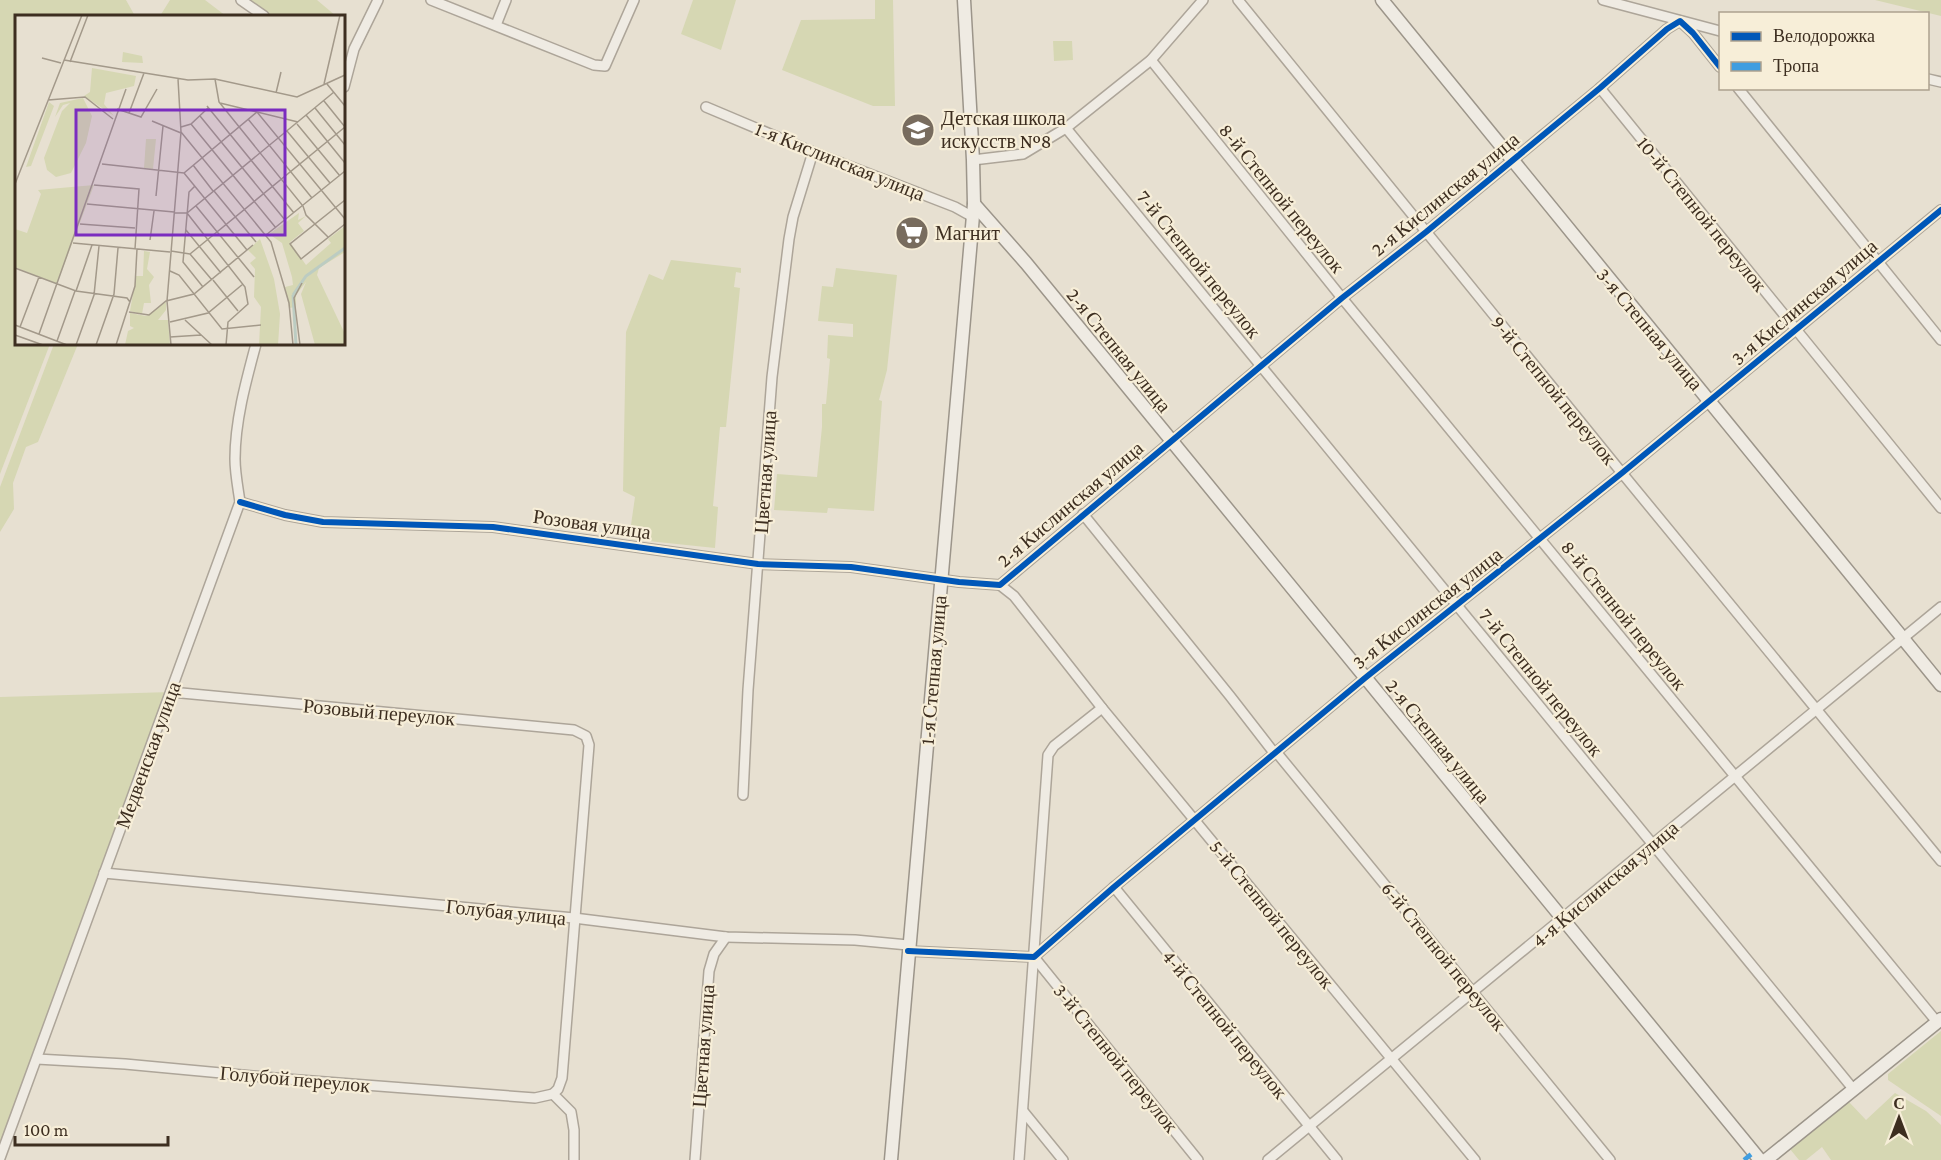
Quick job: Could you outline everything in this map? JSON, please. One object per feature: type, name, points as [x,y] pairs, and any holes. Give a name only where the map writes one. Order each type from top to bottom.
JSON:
[{"type":"street","points":[[241,0],[263,15]]},
{"type":"street","points":[[345,80],[354,50],[378,0]]},
{"type":"street","points":[[431,0],[594,65],[605,66],[634,0]]},
{"type":"street","points":[[496,25],[506,0]]},
{"type":"street","name":"1-я Степная улица","points":[[891,1160],[973,211],[973,160],[964,0]]},
{"type":"street","points":[[973,160],[1023,154],[1066,128],[1151,60],[1203,0]]},
{"type":"street","name":"9-й Степной переулок","points":[[1238,0],[1941,861]]},
{"type":"street","name":"3-я Степная улица","points":[[1382,0],[1941,685]]},
{"type":"street","points":[[1603,0],[1719,31]]},
{"type":"street","points":[[1680,21],[1693,33],[1719,66]]},
{"type":"street","name":"2-я Кислинская улица","points":[[941,579],[1000,585],[1342,298],[1426,232],[1600,88],[1667,28],[1680,21]]},
{"type":"street","name":"8-й Степной переулок","points":[[1151,60],[1342,298],[1734,776],[1939,1021]]},
{"type":"street","name":"10-й Степной переулок","points":[[1600,88],[1941,508]]},
{"type":"street","points":[[1740,90],[1941,340]]},
{"type":"street","name":"1-я Кислинская улица","points":[[706,107],[813,152],[955,207],[973,211]]},
{"type":"street","name":"7-й Степной переулок","points":[[1066,128],[1854,1090]]},
{"type":"street","name":"Цветная улица","points":[[743,795],[772,377],[793,217],[813,152]]},
{"type":"street","name":"3-я Кислинская улица","points":[[1034,957],[1114,887],[1365,678],[1541,539],[1941,210]]},
{"type":"street","name":"2-я Степная улица","points":[[973,211],[1026,263],[1760,1160]]},
{"type":"street","name":"Медвенская улица","points":[[0,1158],[240,502],[235,460],[237,432],[256,345]]},
{"type":"street","name":"Розовая улица","points":[[240,502],[285,515],[323,522],[493,527],[758,564],[851,567],[941,579]]},
{"type":"street","name":"6-й Степной переулок","points":[[1083,514],[1276,754],[1610,1160]]},
{"type":"street","name":"5-й Степной переулок","points":[[1000,585],[1014,596],[1102,708],[1475,1160]]},
{"type":"street","name":"4-я Кислинская улица","points":[[1268,1160],[1941,607]]},
{"type":"street","name":"Розовый переулок","points":[[171,692],[574,730],[586,736],[589,746],[574,918]]},
{"type":"street","points":[[1019,1160],[1048,755],[1054,747],[1102,708]]},
{"type":"street","name":"Голубая улица","points":[[104,873],[574,918],[726,937],[855,940],[908,948]]},
{"type":"street","name":"4-й Степной переулок","points":[[1114,887],[1337,1160]]},
{"type":"street","points":[[574,918],[562,1078],[558,1089],[553,1094],[571,1112],[574,1130],[574,1160]]},
{"type":"street","name":"Цветная улица","points":[[695,1160],[709,971],[714,954],[726,937]]},
{"type":"street","points":[[908,948],[1034,957]]},
{"type":"street","name":"3-й Степной переулок","points":[[1034,957],[1198,1160]]},
{"type":"street","points":[[1766,1160],[1939,1021]]},
{"type":"street","name":"Голубой переулок","points":[[36,1059],[125,1064],[535,1098],[553,1094]]},
{"type":"street","points":[[1023,1111],[1063,1160]]},
{"type":"green space","points":[[0,0],[126,0],[134,15],[15,15],[15,345],[50,345],[0,474]]},
{"type":"green space","points":[[170,0],[205,0],[225,15],[161,15]]},
{"type":"green space","points":[[244,0],[317,0],[335,15],[266,15]]},
{"type":"green space","points":[[693,0],[736,0],[721,50],[681,34]]},
{"type":"green space","points":[[875,0],[893,0],[895,106],[873,106],[782,70],[801,20],[875,19]]},
{"type":"green space","points":[[1875,0],[1941,0],[1941,16]]},
{"type":"green space","points":[[1053,41],[1072,41],[1073,60],[1054,61]]},
{"type":"green space","points":[[671,260],[741,268],[741,273],[736,272],[734,287],[740,288],[726,427],[720,427],[713,506],[718,507],[715,548],[629,539],[635,497],[623,491],[626,332],[649,274],[663,280]]},
{"type":"green space","points":[[836,268],[897,275],[887,370],[879,400],[882,401],[874,511],[828,508],[827,513],[774,510],[777,474],[817,477],[822,404],[826,404],[830,359],[827,358],[828,335],[853,337],[853,324],[818,321],[822,286],[833,287]]},
{"type":"green space","points":[[54,345],[78,345],[38,442],[26,447],[13,483],[14,509],[0,532],[0,487]]},
{"type":"green space","points":[[171,692],[0,1154],[0,697]]},
{"type":"green space","points":[[1941,1031],[1941,1116],[1888,1080],[1888,1074]]},
{"type":"green space","points":[[1895,1093],[1926,1111],[1941,1125],[1941,1160],[1831,1160],[1822,1147],[1806,1160],[1799,1160],[1790,1149],[1814,1126],[1849,1102],[1866,1120]]},
{"type":"marked path","points":[[1744,1160],[1754,1152]]},
{"type":"cycle path","points":[[240,502],[285,515],[323,522],[493,527],[758,564],[851,567],[959,582],[1000,585],[1342,298],[1426,232],[1600,88],[1667,29],[1680,21],[1693,33],[1719,66]]},
{"type":"cycle path","points":[[908,951],[1034,957],[1114,887],[1365,678],[1622,473],[1941,210]]},
{"type":"place","name":"Детская школа искусств №8","points":[[918,130]]},
{"type":"place","name":"Магнит","points":[[912,233]]}]
